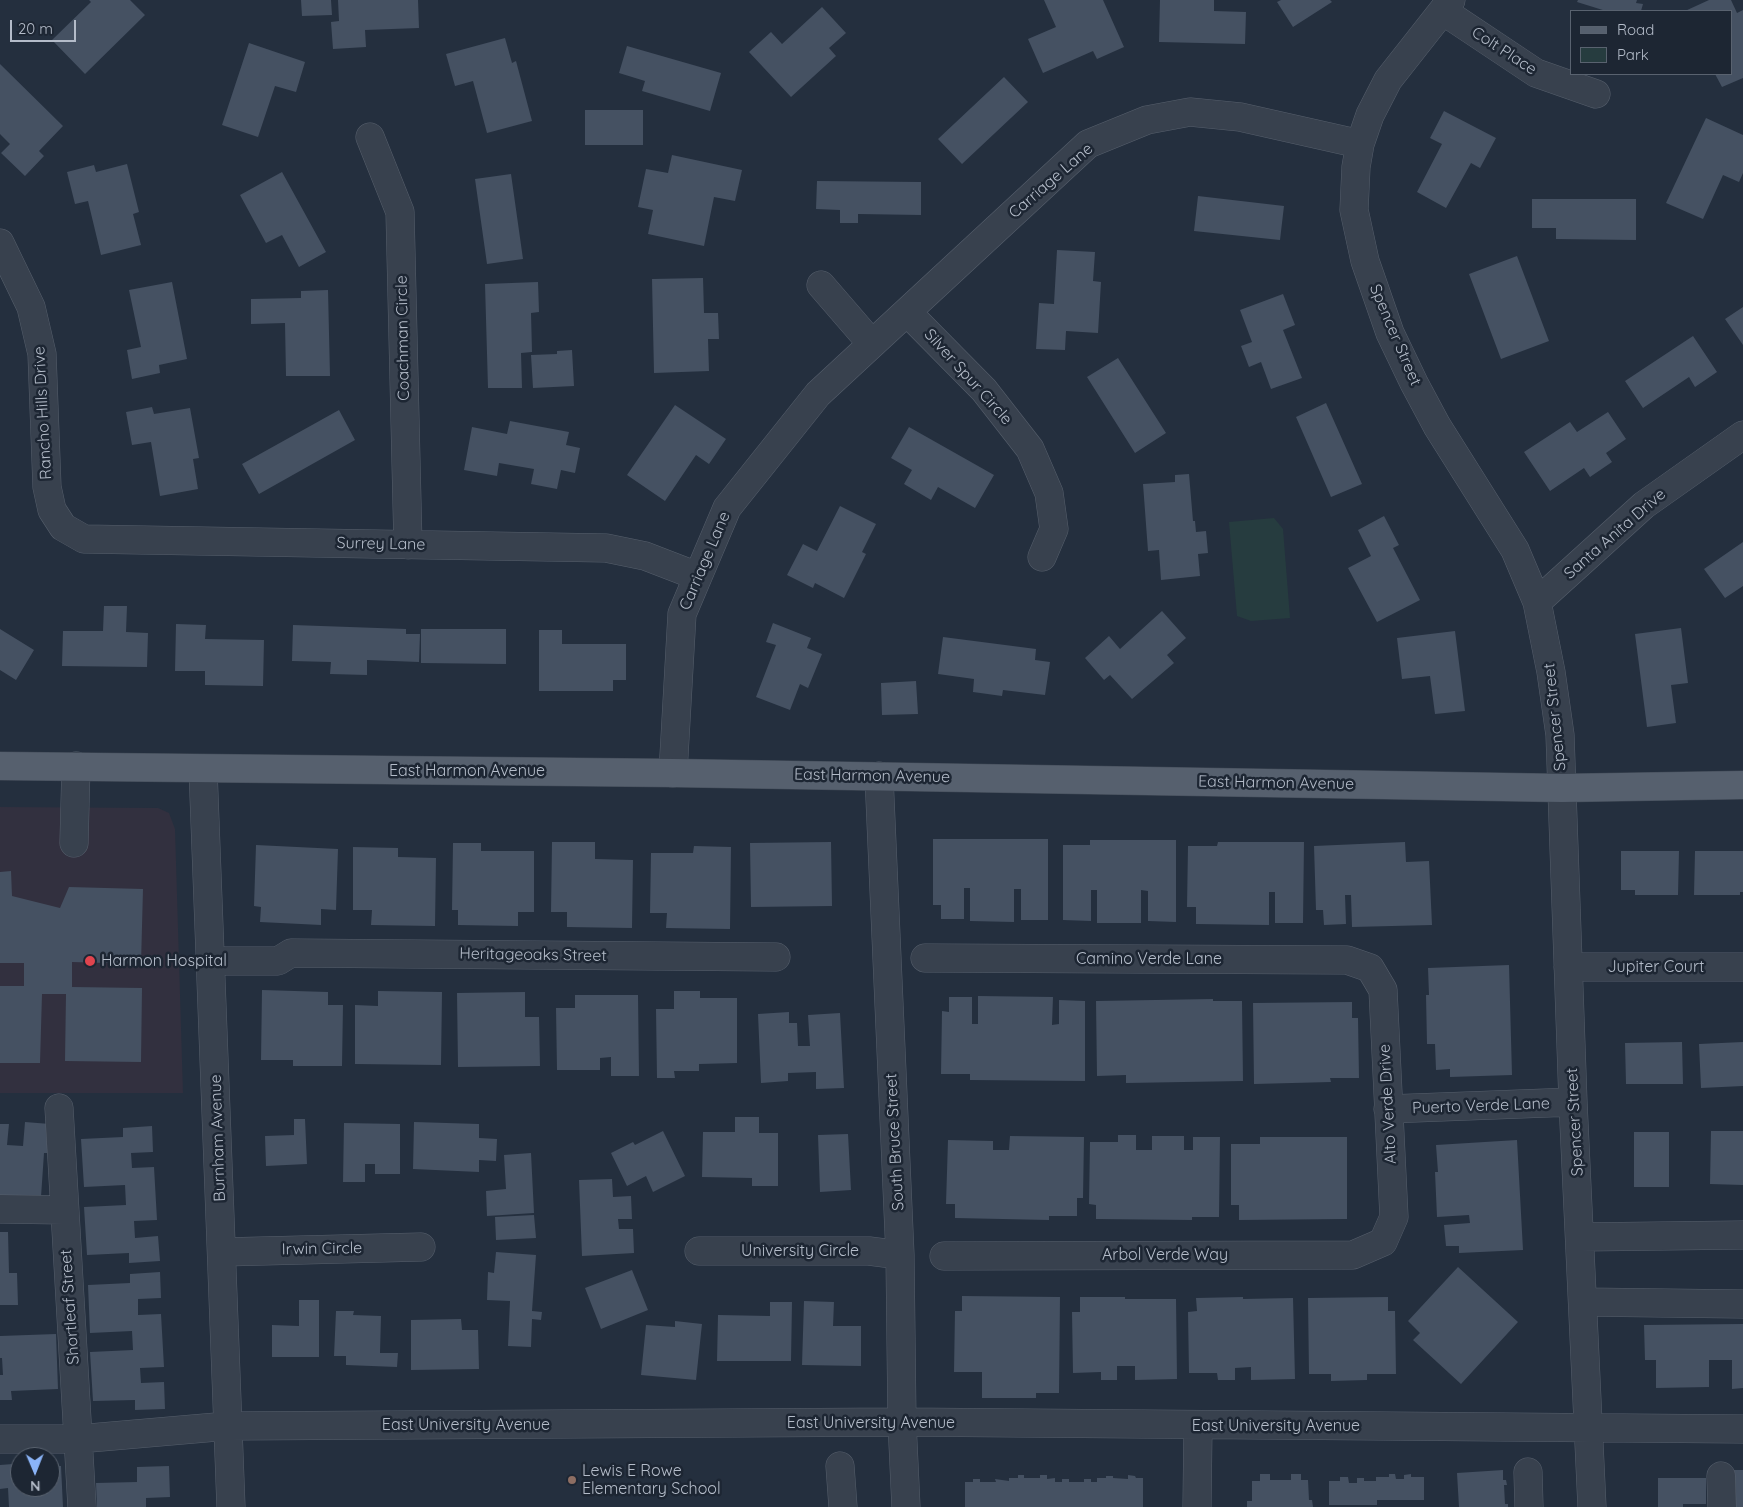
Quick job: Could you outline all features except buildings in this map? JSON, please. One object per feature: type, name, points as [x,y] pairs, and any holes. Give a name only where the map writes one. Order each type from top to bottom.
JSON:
[{"type":"main road","name":"East Harmon Avenue","points":[[0,766],[673,773],[1562,788],[1743,785]]},
{"type":"street","name":"Colt Place","points":[[1447,5],[1536,73],[1596,94]]},
{"type":"street","name":"Spencer Street","points":[[1447,5],[1388,80],[1370,115],[1360,144],[1354,190],[1354,210],[1365,261],[1390,333],[1437,426],[1515,550],[1538,602],[1553,681],[1560,735],[1573,1102],[1581,1237],[1592,1507]]},
{"type":"street","name":"Carriage Lane","points":[[673,773],[682,614],[727,508],[818,394],[1088,144],[1147,120],[1190,112],[1240,117],[1360,144]]},
{"type":"street","name":"Coachman Circle","points":[[370,137],[400,212],[408,545]]},
{"type":"street","name":"Rancho Hills Drive","points":[[0,242],[31,307],[42,354],[47,487],[52,510],[63,527]]},
{"type":"street","points":[[821,285],[872,344]]},
{"type":"street","name":"Silver Spur Circle","points":[[907,312],[984,390],[1030,449],[1049,493],[1054,529],[1042,556]]},
{"type":"street","name":"Santa Anita Drive","points":[[1538,602],[1644,505],[1743,434]]},
{"type":"street","name":"Surrey Lane","points":[[63,527],[84,539],[606,548],[645,556],[697,576]]},
{"type":"street","points":[[74,843],[76,766]]},
{"type":"street","name":"Burnham Avenue","points":[[203,769],[231,1507]]},
{"type":"street","name":"South Bruce Street","points":[[879,776],[900,1255],[902,1422],[906,1507]]},
{"type":"street","name":"Heritageoaks Street","points":[[210,952],[278,961],[291,953],[776,958]]},
{"type":"street","name":"Camino Verde Lane","points":[[925,958],[1347,960],[1370,968]]},
{"type":"street","name":"Jupiter Court","points":[[1568,967],[1743,967]]},
{"type":"street","name":"Alto Verde Drive","points":[[1370,968],[1382,990],[1394,1217],[1383,1242]]},
{"type":"street","name":"Puerto Verde Lane","points":[[1388,1109],[1573,1102]]},
{"type":"street","name":"Shortleaf Street","points":[[59,1108],[82,1507]]},
{"type":"street","points":[[0,1209],[64,1210]]},
{"type":"street","points":[[1581,1237],[1743,1235]]},
{"type":"street","name":"Arbol Verde Way","points":[[944,1256],[1353,1255],[1383,1242]]},
{"type":"street","name":"Irwin Circle","points":[[222,1252],[421,1247]]},
{"type":"street","name":"University Circle","points":[[699,1251],[870,1251],[900,1255]]},
{"type":"street","points":[[1583,1302],[1743,1304]]},
{"type":"street","name":"East University Avenue","points":[[0,1439],[78,1438],[228,1426],[902,1422],[1198,1426],[1743,1429]]},
{"type":"street","points":[[1198,1426],[1198,1507]]},
{"type":"street","points":[[840,1466],[843,1507]]},
{"type":"street","points":[[1528,1472],[1529,1507]]},
{"type":"street","points":[[1721,1476],[1722,1507]]},
{"type":"shaded area","name":"Harmon Hospital","points":[[0,807],[158,808],[169,813],[175,829],[183,1093],[0,1093]]},
{"type":"green space","points":[[1274,518],[1283,529],[1290,618],[1251,621],[1237,616],[1229,522]]},
{"type":"place","name":"Harmon Hospital","points":[[90,961]]},
{"type":"place","name":"Lewis E Rowe Elementary School","points":[[572,1480]]}]
